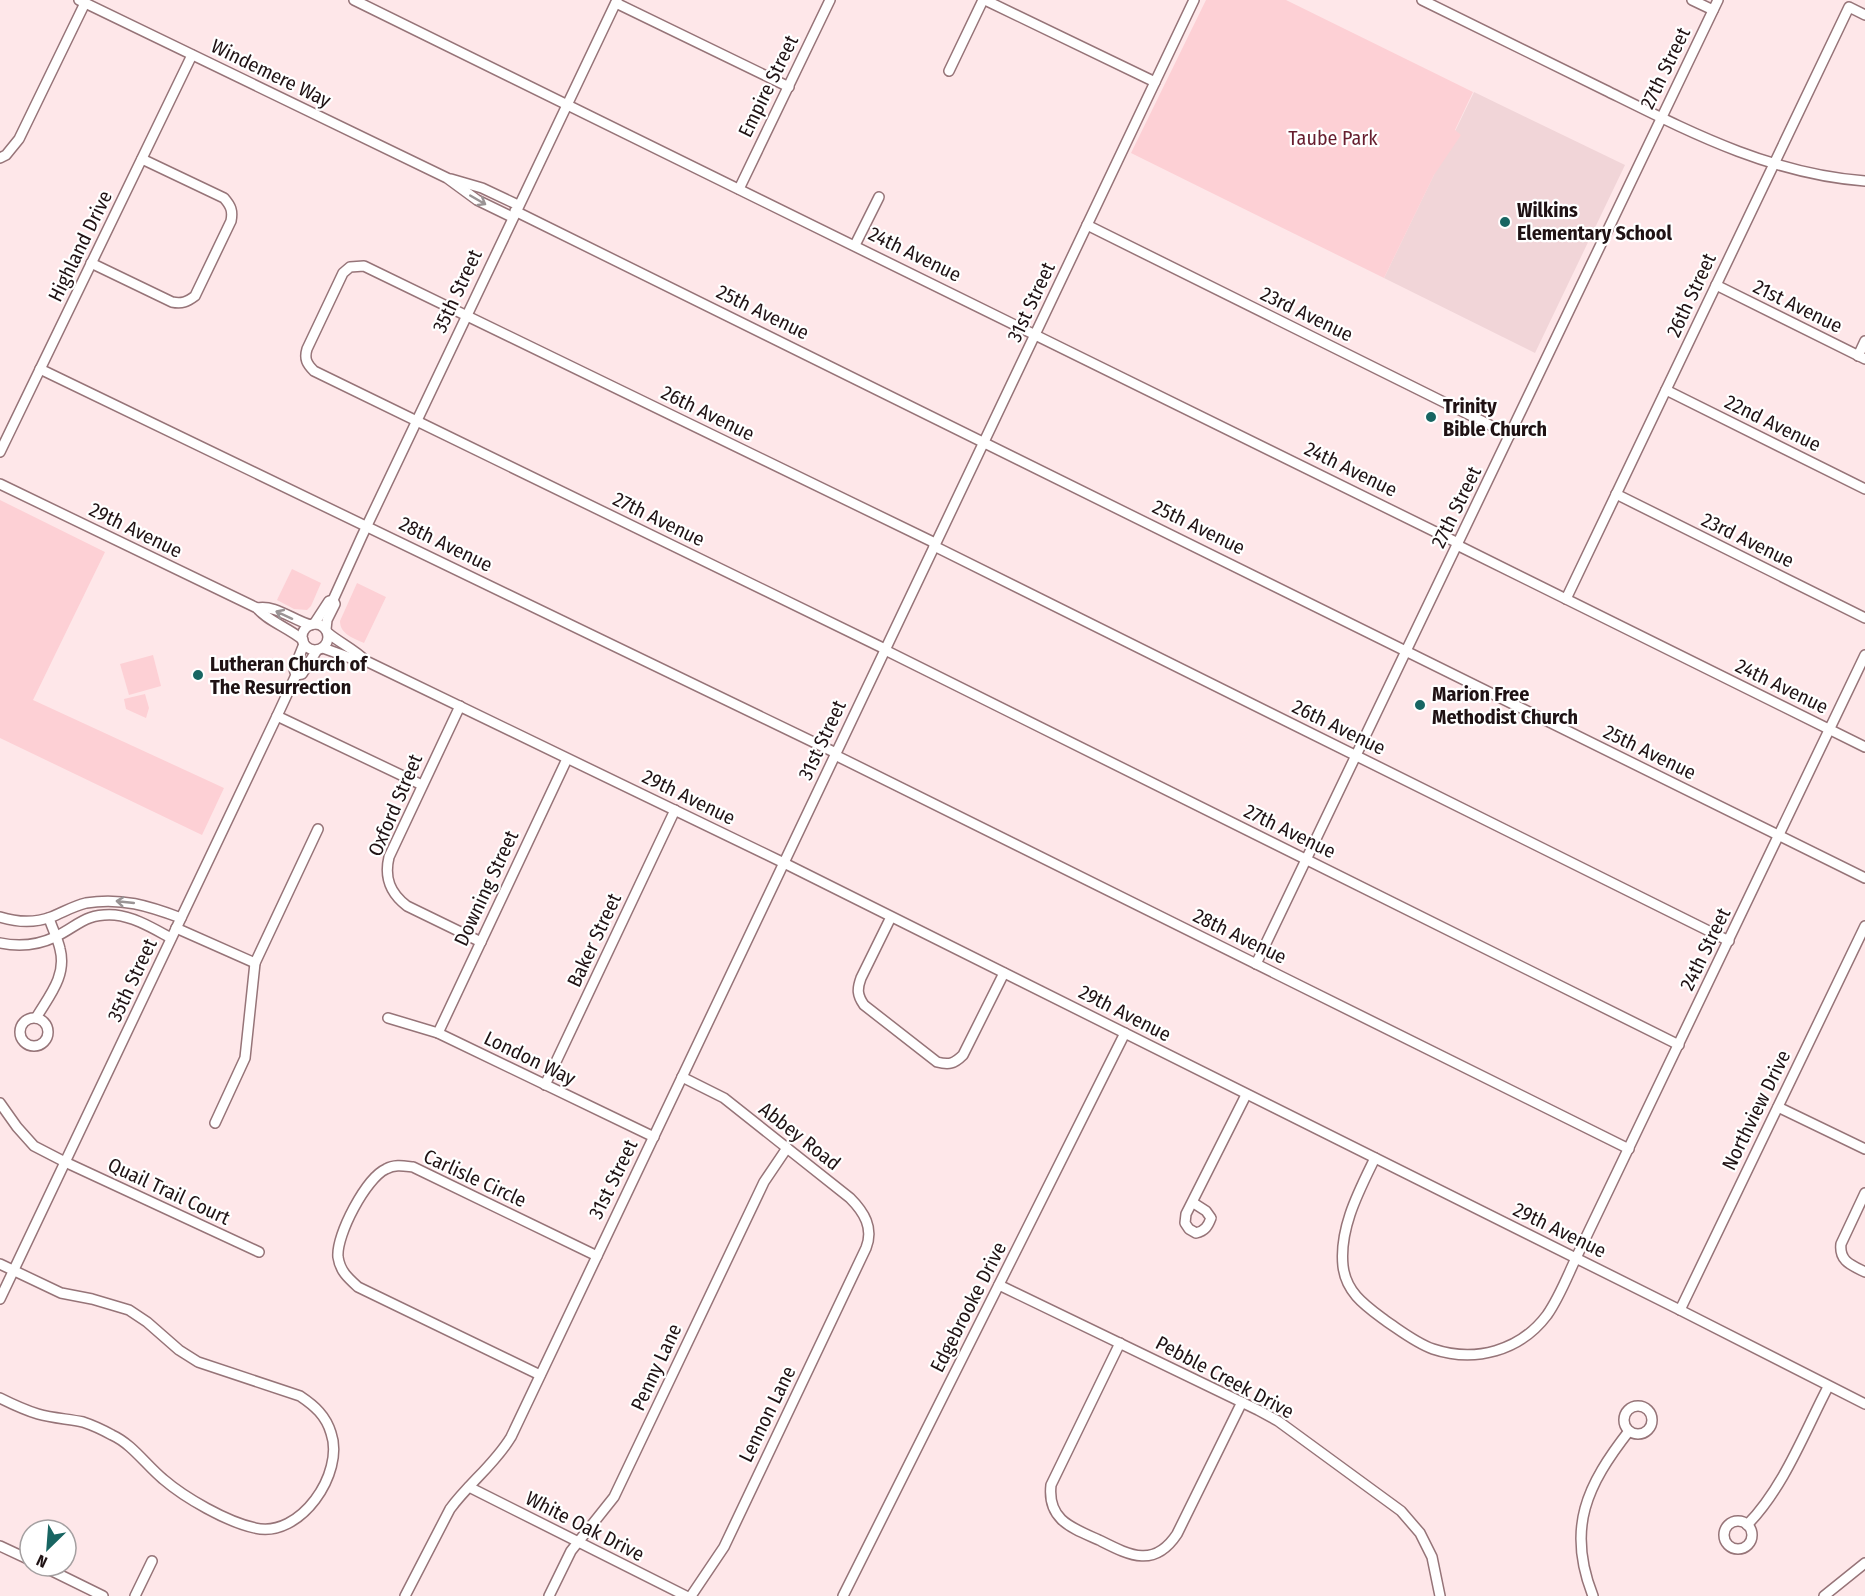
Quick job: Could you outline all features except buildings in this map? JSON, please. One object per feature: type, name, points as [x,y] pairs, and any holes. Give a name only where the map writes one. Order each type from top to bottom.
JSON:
[{"type":"street","name":"24th Avenue","points":[[354,0],[1035,333],[1865,747]]},
{"type":"street","name":"Empire Street","points":[[739,189],[830,0]]},
{"type":"street","points":[[949,71],[984,0],[1155,82]]},
{"type":"street","name":"31st Street","points":[[469,1487],[503,1449],[540,1375],[1194,0]]},
{"type":"street","points":[[1422,0],[1441,4],[1661,118],[1773,165],[1807,174],[1865,181]]},
{"type":"street","points":[[1692,0],[1713,10]]},
{"type":"street","name":"27th Street","points":[[1256,964],[1718,0]]},
{"type":"street","name":"35th Street","points":[[313,625],[329,601],[333,600],[616,1]]},
{"type":"street","points":[[616,1],[789,87]]},
{"type":"street","points":[[0,158],[6,155],[19,139],[82,2]]},
{"type":"street","name":"Windemere Way","points":[[82,2],[447,178],[482,188],[515,211]]},
{"type":"street","name":"26th Street","points":[[1566,599],[1849,7],[1865,15]]},
{"type":"street","name":"Highland Drive","points":[[0,452],[192,55]]},
{"type":"street","points":[[92,263],[180,304],[188,302],[195,296],[226,232],[233,213],[224,198],[142,159]]},
{"type":"street","name":"Windemere Way","points":[[447,178],[477,200],[515,211]]},
{"type":"street","points":[[855,246],[879,197]]},
{"type":"street","name":"25th Avenue","points":[[515,211],[1865,878]]},
{"type":"street","name":"23rd Avenue","points":[[1087,225],[1510,435]]},
{"type":"street","name":"26th Avenue","points":[[416,421],[314,371],[308,365],[305,357],[307,349],[343,273],[350,267],[364,266],[935,544],[1728,941]]},
{"type":"street","name":"21st Avenue","points":[[1716,285],[1862,357]]},
{"type":"street","points":[[1862,357],[1865,341]]},
{"type":"street","name":"28th Avenue","points":[[40,369],[835,754],[1629,1149]]},
{"type":"street","name":"22nd Avenue","points":[[1666,390],[1865,489]]},
{"type":"street","name":"27th Avenue","points":[[416,421],[885,650],[1679,1045]]},
{"type":"street","name":"29th Avenue","points":[[0,484],[257,608],[262,615],[285,626],[303,642]]},
{"type":"street","name":"23rd Avenue","points":[[1616,494],[1865,618]]},
{"type":"street","name":"35th Street","points":[[327,631],[327,620],[335,604],[333,600]]},
{"type":"street","name":"29th Avenue","points":[[257,608],[266,606],[302,623],[313,625]]},
{"type":"street","points":[[313,625],[327,631],[328,641],[320,649],[310,649],[303,642],[305,629],[313,625]]},
{"type":"street","name":"29th Avenue","points":[[327,631],[366,660],[784,863],[1865,1404]]},
{"type":"street","name":"35th Street","points":[[0,1299],[296,675],[294,669],[303,642]]},
{"type":"street","name":"35th Street","points":[[296,675],[302,674],[320,649]]},
{"type":"street","name":"29th Avenue","points":[[320,649],[356,660],[366,660]]},
{"type":"street","name":"24th Street","points":[[1375,1158],[1352,1208],[1342,1250],[1345,1279],[1351,1291],[1361,1302],[1412,1339],[1431,1349],[1460,1355],[1488,1354],[1529,1334],[1541,1322],[1553,1304],[1576,1258],[1865,655]]},
{"type":"street","name":"Oxford Street","points":[[460,706],[389,857],[387,876],[390,889],[407,906],[481,942]]},
{"type":"street","points":[[277,716],[422,785]]},
{"type":"street","name":"Downing Street","points":[[438,1033],[567,759]]},
{"type":"street","name":"Baker Street","points":[[545,1085],[675,810]]},
{"type":"street","points":[[215,1123],[245,1058],[255,963],[318,829]]},
{"type":"street","points":[[0,917],[11,921],[30,921],[49,918],[83,904],[124,900],[143,904],[181,918]]},
{"type":"street","points":[[0,943],[22,947],[55,937],[82,920],[101,915],[117,915],[134,920],[171,938]]},
{"type":"street","points":[[891,917],[861,978],[858,997],[864,1005],[937,1062],[947,1065],[956,1062],[963,1055],[1004,973]]},
{"type":"street","points":[[36,1018],[57,985],[62,971],[62,958],[49,918]]},
{"type":"street","name":"Northview Drive","points":[[1680,1310],[1865,926]]},
{"type":"street","points":[[176,928],[255,963]]},
{"type":"street","name":"London Way","points":[[388,1018],[438,1033],[654,1137]]},
{"type":"street","name":"Edgebrooke Drive","points":[[843,1596],[1125,1033]]},
{"type":"street","name":"Abbey Road","points":[[682,1077],[724,1098],[861,1209],[867,1219],[868,1243]]},
{"type":"street","points":[[1192,1203],[1246,1095]]},
{"type":"street","name":"Quail Trail Court","points":[[0,1103],[34,1146],[259,1252]]},
{"type":"street","points":[[1778,1107],[1865,1149]]},
{"type":"street","name":"Penny Lane","points":[[549,1596],[578,1542],[614,1497],[764,1182],[787,1148]]},
{"type":"street","name":"Carlisle Circle","points":[[540,1375],[358,1287],[344,1275],[338,1257],[340,1239],[363,1191],[372,1178],[386,1169],[400,1165],[413,1167],[597,1256]]},
{"type":"street","points":[[1865,1193],[1841,1244],[1842,1257],[1846,1262],[1865,1272]]},
{"type":"street","name":"Lennon Lane","points":[[691,1596],[724,1547],[868,1243]]},
{"type":"street","points":[[0,1264],[61,1293],[129,1310],[147,1322],[179,1350],[198,1362],[306,1400],[325,1418],[332,1436],[333,1452],[330,1469],[321,1490],[310,1506],[295,1520],[278,1527],[257,1529],[186,1497],[115,1436],[85,1423],[39,1414],[0,1398]]},
{"type":"street","name":"Pebble Creek Drive","points":[[999,1285],[1278,1421],[1401,1511],[1420,1533],[1432,1557],[1440,1596]]},
{"type":"street","points":[[1120,1343],[1051,1485],[1050,1493],[1054,1509],[1066,1525],[1130,1556],[1149,1555],[1164,1549],[1177,1534],[1242,1402]]},
{"type":"street","points":[[1747,1525],[1777,1487],[1828,1387]]},
{"type":"street","points":[[1593,1596],[1582,1550],[1585,1509],[1602,1467],[1629,1431]]},
{"type":"street","points":[[405,1596],[450,1509],[469,1487]]},
{"type":"street","name":"White Oak Drive","points":[[469,1487],[686,1596]]},
{"type":"street","points":[[0,1546],[18,1554]]},
{"type":"street","points":[[135,1596],[152,1561]]},
{"type":"street","points":[[1824,1596],[1865,1563]]},
{"type":"street","points":[[67,1578],[104,1596]]},
{"type":"shaded area","name":"Wilkins Elementary School","points":[[1474,92],[1625,165],[1535,353],[1384,278]]},
{"type":"green space","name":"Taube Park","points":[[1206,0],[1286,0],[1473,92],[1455,130],[1461,135],[1434,175],[1384,278],[1131,153]]},
{"type":"green space","points":[[0,500],[105,552],[33,700],[224,788],[202,835],[0,738]]},
{"type":"green space","points":[[292,569],[321,583],[307,610],[294,609],[277,600]]},
{"type":"green space","points":[[357,583],[386,597],[364,643],[345,632],[340,621]]},
{"type":"green space","points":[[153,655],[161,686],[129,695],[120,664]]},
{"type":"green space","points":[[145,694],[149,708],[146,718],[126,709],[124,699]]},
{"type":"place","name":"Wilkins Elementary School","points":[[1505,222]]},
{"type":"place","name":"Trinity Bible Church","points":[[1431,417]]},
{"type":"place","name":"Lutheran Church of The Resurrection","points":[[198,675]]},
{"type":"place","name":"Marion Free Methodist Church","points":[[1420,705]]}]
